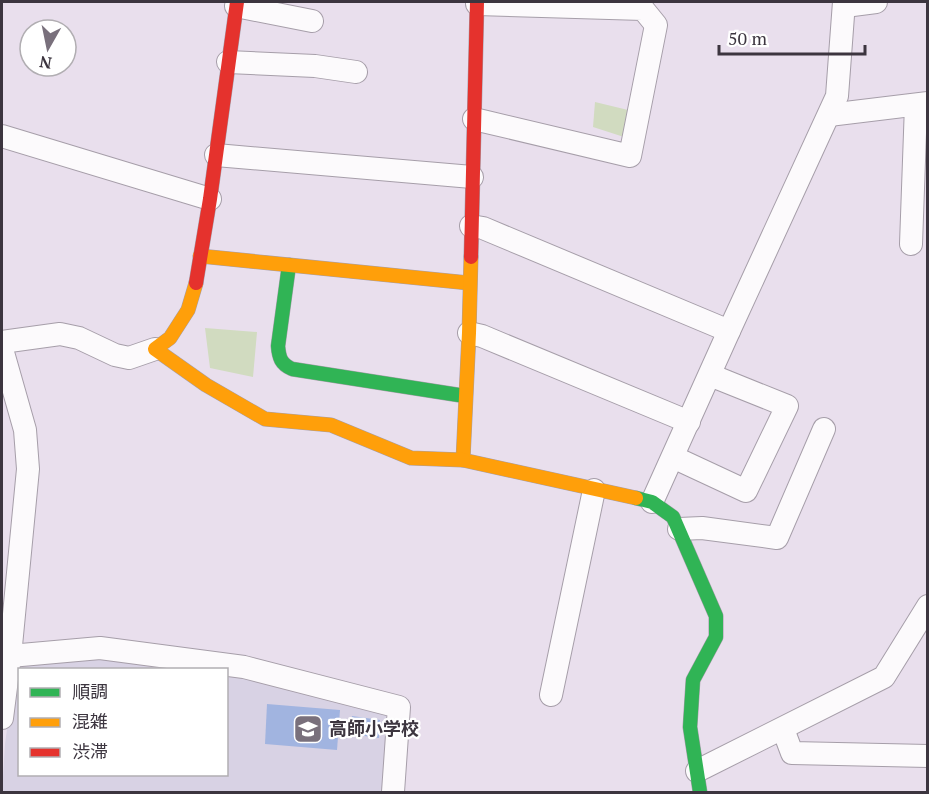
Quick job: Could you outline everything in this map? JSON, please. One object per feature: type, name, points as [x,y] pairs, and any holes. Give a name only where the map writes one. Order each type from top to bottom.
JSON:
[{"type":"street","points":[[652,502],[837,96],[844,4],[876,2]]},
{"type":"street","points":[[463,460],[469,333],[469,282],[477,3],[643,9],[656,25],[630,156],[474,119]]},
{"type":"street","points":[[2,342],[60,334],[79,338],[115,355],[129,358],[155,349],[170,338],[188,309],[196,285],[236,4],[312,21]]},
{"type":"street","points":[[228,62],[315,66],[356,72]]},
{"type":"street","points":[[829,115],[922,104],[911,244]]},
{"type":"street","points":[[2,136],[210,199]]},
{"type":"street","points":[[216,156],[472,177]]},
{"type":"street","points":[[471,226],[483,228],[729,331]]},
{"type":"street","points":[[200,256],[469,282]]},
{"type":"street","points":[[289,265],[278,346],[279,358],[283,366],[465,396]]},
{"type":"street","points":[[469,333],[482,336],[689,422]]},
{"type":"street","points":[[155,349],[206,385],[265,419],[331,426],[411,458],[463,460],[652,502],[674,517],[716,616],[716,637],[693,680],[690,727],[699,782],[783,729],[884,677],[927,606]]},
{"type":"street","points":[[2,718],[28,469],[25,430],[3,362]]},
{"type":"street","points":[[673,457],[746,491],[787,406],[710,375]]},
{"type":"street","points":[[679,529],[702,528],[777,538],[824,429]]},
{"type":"street","points":[[551,695],[594,490]]},
{"type":"street","points":[[10,656],[100,648],[244,667],[399,707],[393,792]]},
{"type":"street","points":[[783,729],[792,753],[927,756]]},
{"type":"shaded area","name":"高師小学校","points":[[93,652],[202,668],[18,668],[18,776],[228,776],[228,671],[391,715],[386,792],[2,792],[5,744],[15,670],[25,661]]},
{"type":"green space","points":[[595,102],[628,110],[624,137],[593,127]]},
{"type":"green space","points":[[205,328],[257,332],[253,377],[210,368]]},
{"type":"water","points":[[267,704],[340,710],[337,750],[265,744]]},
{"type":"water","points":[[352,716],[380,720],[379,738],[350,734]]},
{"type":"traffic: fast","points":[[289,265],[278,346],[280,357],[285,365],[292,369],[465,396]]},
{"type":"traffic: fast","points":[[636,498],[652,502],[673,517],[716,616],[716,637],[693,680],[690,727],[700,792]]},
{"type":"traffic: slow","points":[[200,256],[469,283]]},
{"type":"traffic: slow","points":[[471,257],[463,460],[636,498]]},
{"type":"traffic: slow","points":[[196,283],[188,310],[170,338],[155,349],[206,385],[265,419],[331,425],[411,458],[463,460]]},
{"type":"traffic: jam","points":[[196,283],[237,2]]},
{"type":"traffic: jam","points":[[471,257],[477,2]]},
{"type":"place","name":"高師小学校","points":[[308,729]]}]
